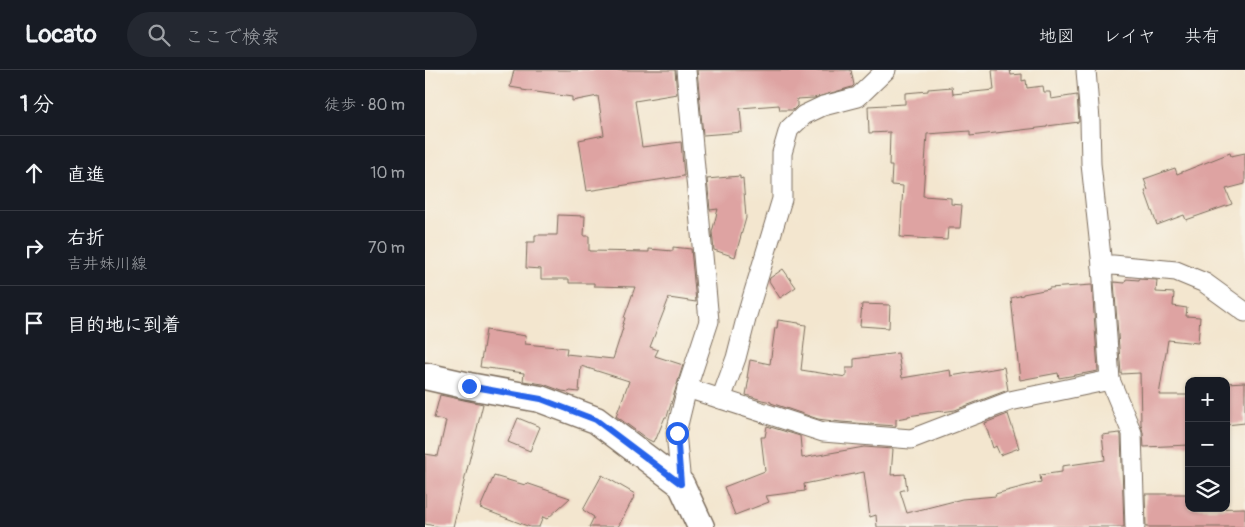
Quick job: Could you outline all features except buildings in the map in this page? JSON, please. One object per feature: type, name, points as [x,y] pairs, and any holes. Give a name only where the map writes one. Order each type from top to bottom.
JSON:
[{"type":"main road","points":[[425,376],[541,399],[596,420],[681,484],[701,527]]},
{"type":"street","points":[[681,484],[677,433],[687,388],[709,320],[686,70]]},
{"type":"street","points":[[721,399],[736,358],[782,199],[782,153],[789,129],[804,115],[823,106],[858,97],[886,70]]},
{"type":"street","points":[[1086,70],[1091,164],[1103,266],[1110,380],[1132,433],[1135,527]]},
{"type":"street","points":[[1103,266],[1113,264],[1176,271],[1205,283],[1245,312]]},
{"type":"street","points":[[687,388],[823,432],[911,440],[1010,401],[1110,380]]},
{"type":"route","points":[[469,386],[541,399],[596,420],[681,484],[677,433]]}]
